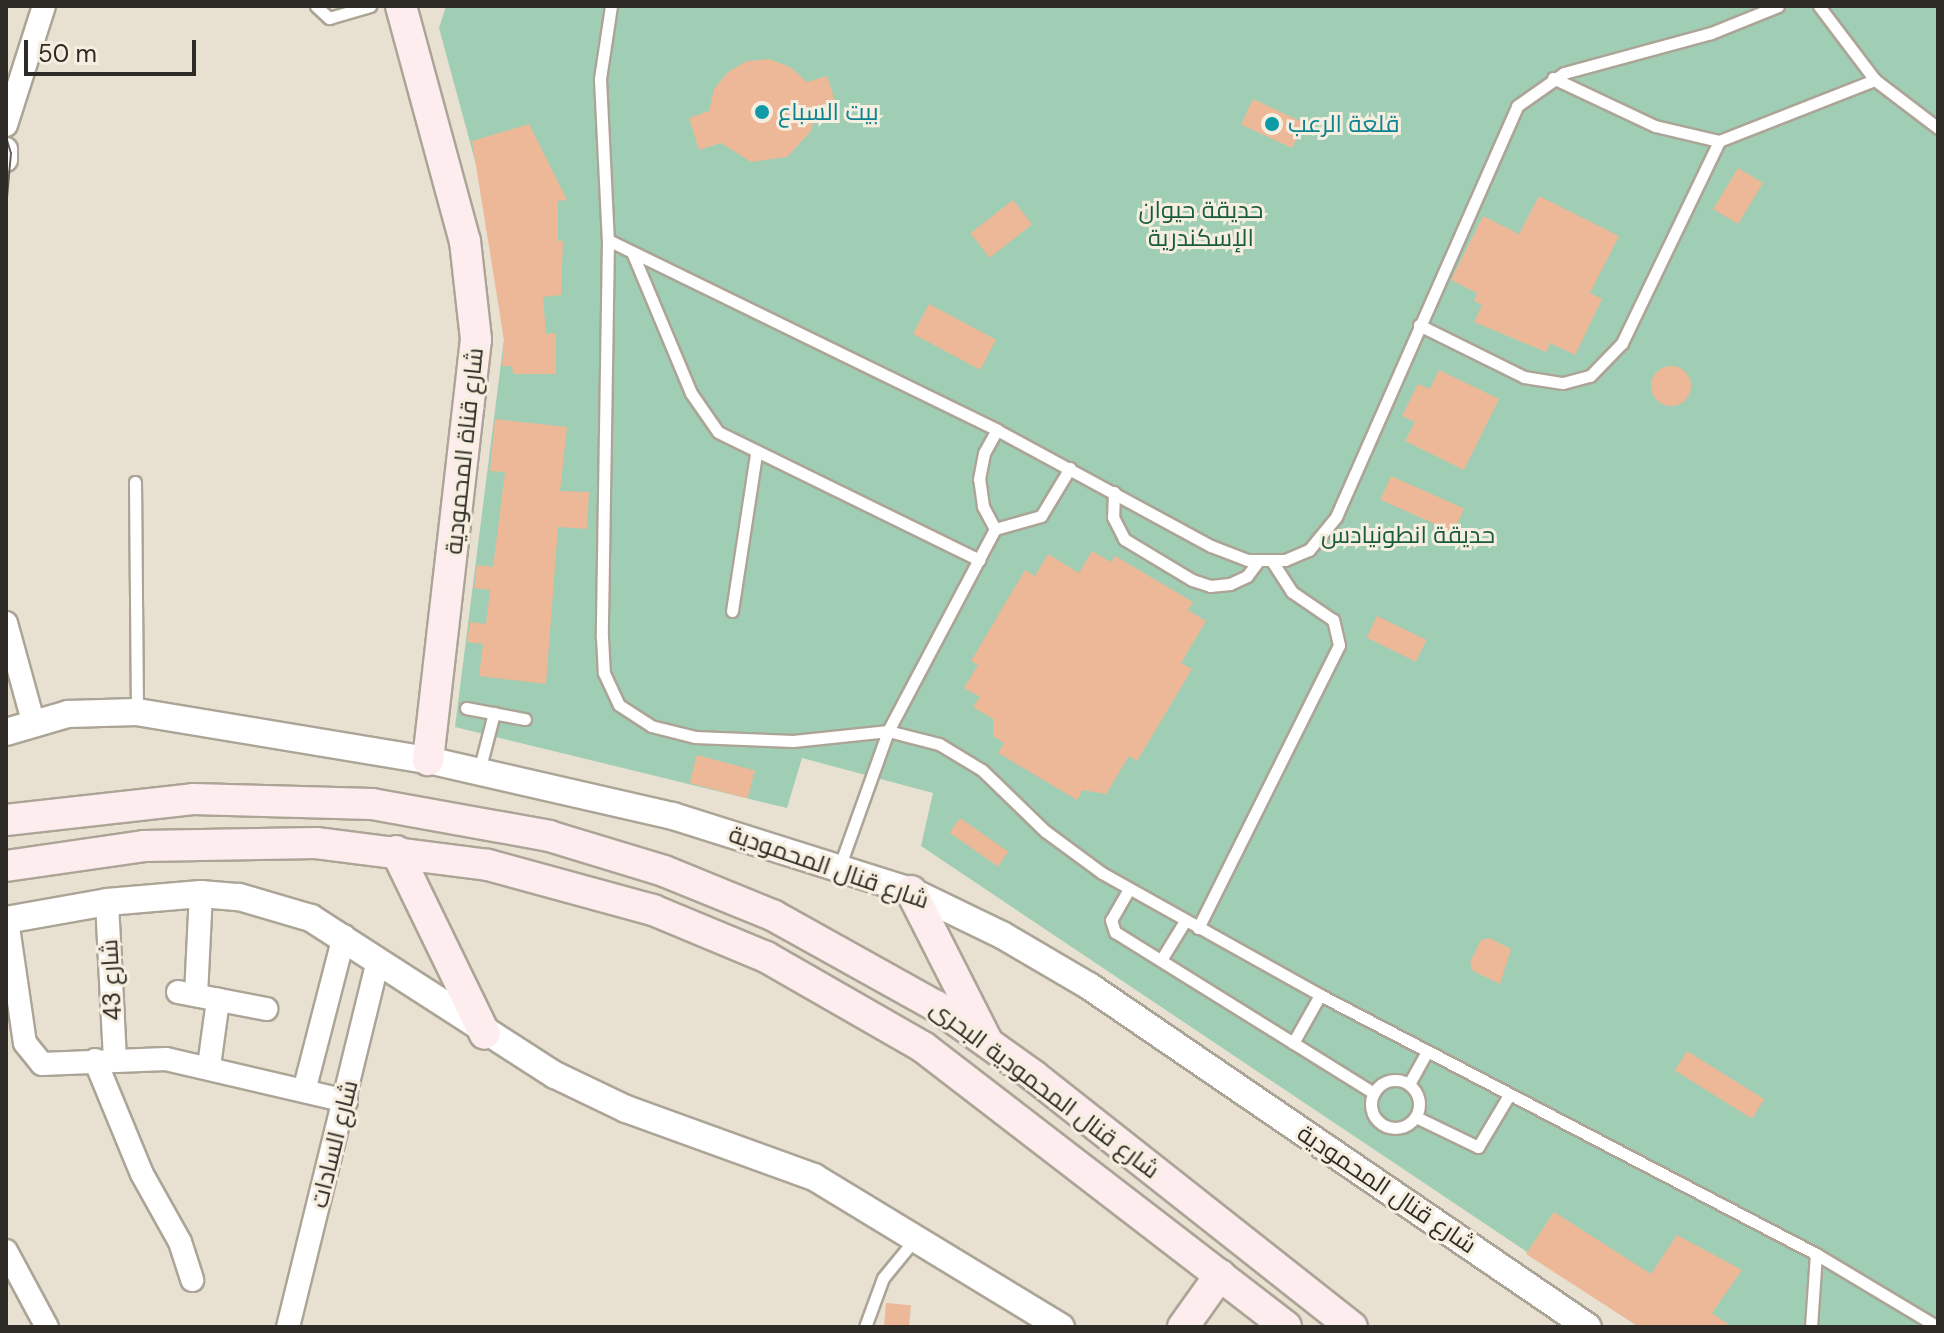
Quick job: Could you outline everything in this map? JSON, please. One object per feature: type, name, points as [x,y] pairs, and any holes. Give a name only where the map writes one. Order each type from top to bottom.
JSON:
[{"type":"main road","name":"شارع قناة المحمودية","points":[[401,6],[465,241],[476,339],[428,760]]},
{"type":"main road","name":"شارع قنال المحمودية البحرى","points":[[6,820],[133,802],[253,798],[372,804],[491,823],[607,852],[719,892],[828,943],[987,1041],[1352,1327]]},
{"type":"main road","name":"شارع قنال المحمودية البحرى","points":[[6,866],[87,852],[201,842],[316,843],[488,865],[599,892],[710,932],[807,977],[873,1014],[983,1090],[1286,1327]]},
{"type":"main road","points":[[396,851],[485,1034]]},
{"type":"main road","points":[[911,891],[987,1041]]},
{"type":"main road","points":[[1183,1327],[1220,1275]]},
{"type":"street","points":[[6,125],[44,6]]},
{"type":"street","points":[[6,149],[6,160]]},
{"type":"street","points":[[6,623],[33,721]]},
{"type":"street","name":"شارع قنال المحمودية","points":[[6,732],[33,721],[68,714],[137,712],[428,760],[673,816],[911,891],[1002,935],[1089,986],[1588,1327]]},
{"type":"street","points":[[201,894],[187,994],[266,1009]]},
{"type":"street","points":[[346,1101],[209,1066],[105,1059],[51,1066],[34,1059],[25,1043],[6,920],[107,902],[201,894],[275,905],[344,936],[485,1034],[626,1109],[814,1177],[1061,1327]]},
{"type":"street","name":"شارع 43","points":[[107,902],[105,1059],[142,1174],[180,1242],[192,1280]]},
{"type":"street","points":[[304,1091],[344,936]]},
{"type":"street","name":"شارع السادات","points":[[288,1327],[346,1101],[378,960]]},
{"type":"street","points":[[209,1066],[218,1000]]},
{"type":"street","points":[[6,1251],[47,1327]]},
{"type":"lane","points":[[316,6],[329,18],[370,6]]},
{"type":"lane","points":[[611,6],[600,79],[608,240],[602,647],[610,690],[634,718],[695,737],[793,741],[888,731],[916,735],[961,756],[1073,853],[1129,889],[1427,1052],[1816,1254],[1938,1327]]},
{"type":"lane","points":[[608,240],[997,430],[1211,546],[1272,561],[1309,550],[1336,517],[1506,122],[1530,92],[1553,78],[1711,33],[1778,6]]},
{"type":"lane","points":[[1819,6],[1875,80],[1938,128]]},
{"type":"lane","points":[[1553,78],[1655,126],[1719,141],[1875,80]]},
{"type":"lane","points":[[1419,325],[1524,377],[1563,383],[1590,376],[1622,343],[1719,141]]},
{"type":"lane","points":[[632,252],[699,407],[718,432],[756,454],[979,560]]},
{"type":"lane","points":[[995,529],[983,506],[979,479],[984,453],[997,430]]},
{"type":"lane","points":[[732,611],[756,454]]},
{"type":"lane","points":[[839,868],[888,731],[995,529],[1041,516],[1070,468]]},
{"type":"lane","points":[[135,482],[137,712]]},
{"type":"lane","points":[[1114,492],[1113,517],[1124,539],[1201,584],[1239,581],[1259,560]]},
{"type":"lane","points":[[1198,928],[1339,645],[1333,620],[1292,592],[1272,561]]},
{"type":"lane","points":[[466,708],[525,719]]},
{"type":"lane","points":[[479,771],[494,713]]},
{"type":"lane","points":[[1129,889],[1111,920],[1112,929],[1374,1093]]},
{"type":"lane","points":[[1161,960],[1185,921]]},
{"type":"lane","points":[[1293,1043],[1320,995]]},
{"type":"lane","points":[[1409,1084],[1427,1052]]},
{"type":"lane","points":[[1393,1080],[1409,1084],[1419,1099],[1416,1117],[1403,1127],[1387,1127],[1371,1109],[1374,1093],[1393,1080]]},
{"type":"lane","points":[[1416,1117],[1478,1147],[1509,1095]]},
{"type":"lane","points":[[865,1327],[883,1278],[916,1237]]},
{"type":"lane","points":[[1813,1326],[1816,1254]]},
{"type":"green space","name":"حديقة انطونيادس","points":[[446,6],[1938,6],[1938,1327],[1639,1327],[921,846],[933,793],[802,758],[787,808],[455,727],[504,339],[483,190],[439,28]]},
{"type":"building","name":"بيت السباع","points":[[769,59],[790,67],[807,82],[827,76],[837,107],[815,114],[811,131],[787,157],[751,162],[721,143],[699,150],[689,118],[709,111],[714,89],[728,72],[747,61]]},
{"type":"building","name":"قلعة الرعب","points":[[1253,99],[1304,123],[1292,148],[1241,124]]},
{"type":"building","points":[[529,124],[567,200],[558,201],[558,241],[563,241],[561,295],[543,297],[546,334],[556,333],[556,374],[513,374],[512,366],[502,366],[504,340],[472,141]]},
{"type":"building","points":[[1738,168],[1763,183],[1738,224],[1713,209]]},
{"type":"building","points":[[1539,196],[1619,236],[1590,293],[1602,299],[1575,355],[1550,343],[1546,352],[1474,322],[1482,305],[1474,301],[1477,293],[1451,280],[1483,216],[1519,234]]},
{"type":"building","points":[[1013,200],[1032,224],[990,258],[970,233]]},
{"type":"building","points":[[929,304],[996,340],[980,370],[913,334]]},
{"type":"building","points":[[1671,366],[1685,372],[1691,386],[1685,400],[1671,406],[1657,400],[1651,386],[1657,372]]},
{"type":"building","points":[[1439,370],[1499,399],[1464,470],[1405,441],[1415,422],[1402,416],[1418,384],[1430,389]]},
{"type":"building","points":[[495,419],[567,427],[560,491],[589,492],[587,529],[558,527],[546,684],[479,676],[483,644],[467,642],[470,622],[486,624],[490,590],[474,588],[477,565],[493,567],[505,472],[490,471]]},
{"type":"building","points":[[1391,476],[1464,509],[1454,532],[1380,500]]},
{"type":"building","points":[[1092,551],[1111,562],[1115,556],[1193,602],[1188,610],[1206,621],[1181,663],[1192,669],[1137,761],[1129,756],[1106,794],[1083,790],[1077,800],[998,753],[1004,743],[993,736],[993,719],[973,707],[980,697],[964,688],[978,665],[971,661],[1025,570],[1035,576],[1048,554],[1079,573]]},
{"type":"building","points":[[1377,616],[1426,640],[1416,662],[1366,638]]},
{"type":"building","points":[[697,755],[755,771],[747,799],[689,783]]},
{"type":"building","points":[[960,818],[1008,852],[998,867],[950,833]]},
{"type":"building","points":[[1489,938],[1511,949],[1500,984],[1473,971],[1470,962],[1481,940]]},
{"type":"building","points":[[1687,1051],[1764,1099],[1752,1119],[1675,1071]]},
{"type":"building","points":[[1554,1212],[1651,1274],[1677,1235],[1742,1270],[1712,1313],[1732,1327],[1639,1327],[1526,1254]]},
{"type":"building","points":[[886,1303],[911,1305],[909,1327],[884,1327]]},
{"type":"tram line","points":[[6,137],[11,153],[6,209]]},
{"type":"place","name":"بيت السباع","points":[[762,112]]},
{"type":"place","name":"قلعة الرعب","points":[[1272,124]]},
{"type":"park label","name":"حديقة حيوان الإسكندرية","points":[[1201,224]]}]
